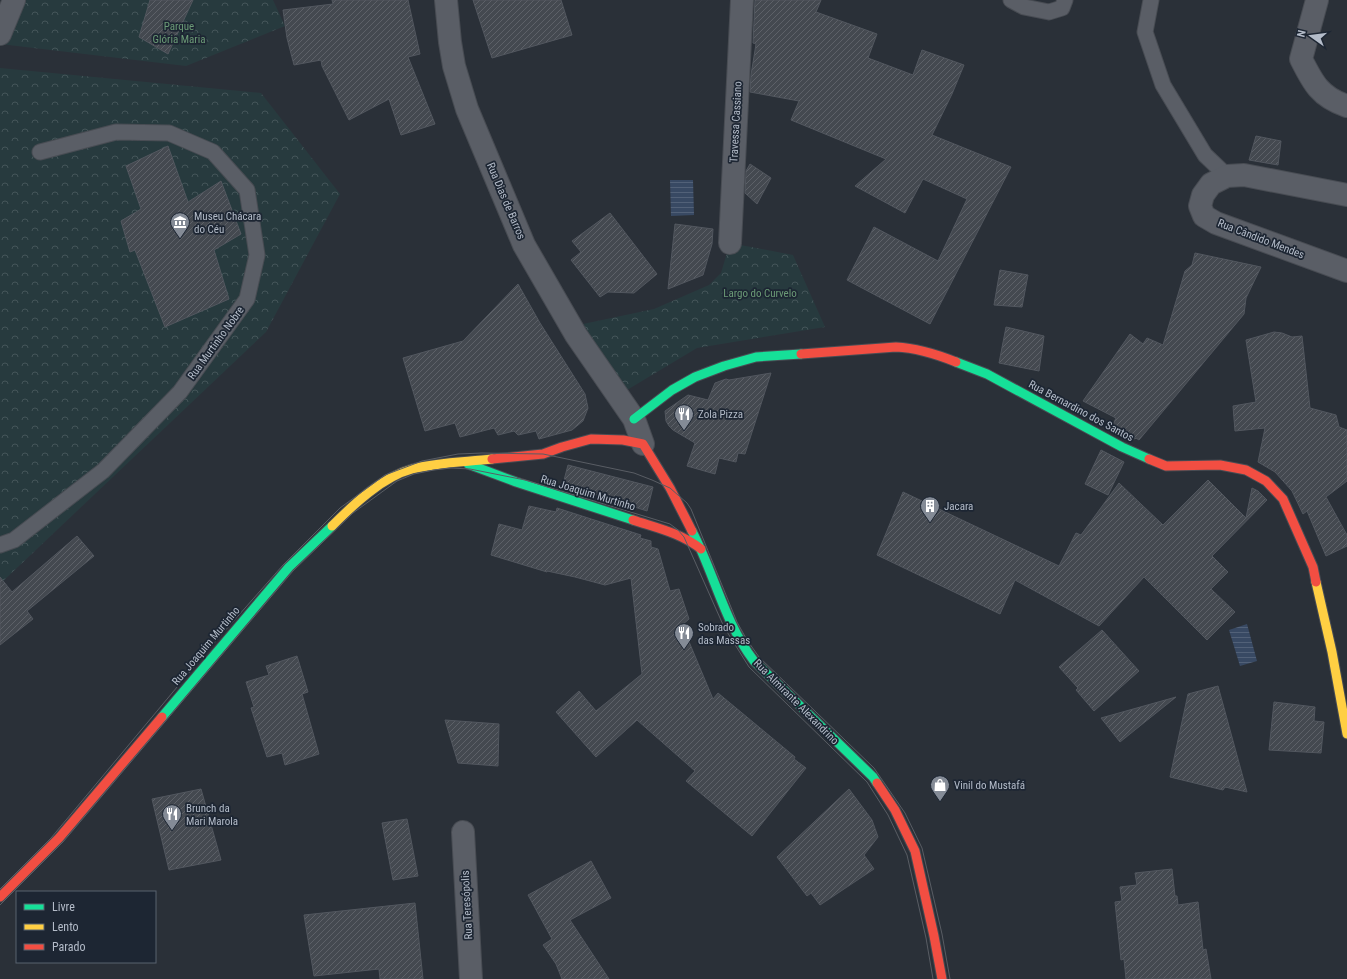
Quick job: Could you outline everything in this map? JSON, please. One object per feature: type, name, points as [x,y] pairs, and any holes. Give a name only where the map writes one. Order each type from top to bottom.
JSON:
[{"type":"street","points":[[0,34],[14,0]]},
{"type":"street","name":"Rua Dias de Barros","points":[[446,0],[454,66],[467,109],[522,238],[576,335],[610,384]]},
{"type":"street","name":"Travessa Cassiano","points":[[730,243],[742,0]]},
{"type":"street","points":[[1317,0],[1301,59],[1314,84],[1334,102],[1347,106]]},
{"type":"street","name":"Rua Cândido Mendes","points":[[1347,194],[1244,175],[1227,176],[1211,184],[1203,195],[1200,206],[1204,216],[1216,223],[1347,271]]},
{"type":"street","name":"Rua Bernardino dos Santos","points":[[634,420],[672,390],[695,377],[724,366],[756,357],[896,347],[911,348],[939,355],[987,374],[1122,447],[1166,466],[1220,464],[1246,470],[1266,481],[1283,499],[1313,567],[1332,652],[1347,734]]},
{"type":"street","name":"Rua Almirante Alexandrino","points":[[610,384],[634,420],[643,444],[670,488],[702,550],[731,624],[742,645],[754,662],[873,777],[895,810],[915,851],[942,979]]},
{"type":"street","name":"Rua Joaquim Murtinho","points":[[0,897],[58,838],[289,567],[349,509],[370,492],[394,476],[411,469],[447,462],[464,462],[543,454],[591,439],[623,440],[643,444]]},
{"type":"street","name":"Rua Joaquim Murtinho","points":[[464,462],[516,482],[678,534],[690,540],[702,550]]},
{"type":"street","name":"Rua Teresópolis","points":[[463,832],[471,979]]},
{"type":"lane","points":[[1011,0],[1024,7],[1049,12],[1062,8],[1065,0]]},
{"type":"lane","points":[[1151,0],[1145,32],[1163,85],[1205,155],[1227,176]]},
{"type":"lane","name":"Rua Murtinho Nobre","points":[[0,545],[14,540],[103,472],[180,392],[247,300],[257,255],[247,190],[213,152],[169,133],[116,132],[40,152]]},
{"type":"green space","name":"Parque Glória Maria","points":[[18,0],[273,0],[285,26],[186,66],[0,44]]},
{"type":"green space","points":[[0,68],[261,93],[340,194],[266,332],[0,584]]},
{"type":"green space","name":"Largo do Curvelo","points":[[730,243],[793,255],[825,327],[697,348],[622,393],[583,324],[654,309],[709,285],[721,273]]},
{"type":"water","points":[[670,180],[693,180],[694,215],[671,216]]},
{"type":"water","points":[[1247,624],[1257,661],[1240,666],[1229,630]]},
{"type":"building","points":[[150,0],[193,0],[168,54],[139,37]]},
{"type":"building","points":[[332,0],[408,0],[420,54],[408,57],[435,124],[401,135],[389,99],[349,120],[322,66],[321,60],[294,65],[287,38],[283,10],[333,4]]},
{"type":"building","points":[[473,0],[561,0],[572,35],[492,58]]},
{"type":"building","points":[[755,0],[821,0],[816,12],[877,34],[868,58],[913,75],[922,50],[964,65],[932,135],[1011,167],[930,324],[847,280],[874,227],[938,261],[967,199],[923,179],[905,213],[855,186],[886,159],[791,120],[799,101],[750,92],[756,44],[753,43]]},
{"type":"building","points":[[1256,136],[1281,141],[1278,165],[1249,160]]},
{"type":"building","name":"Museu Chácara do Céu","points":[[168,146],[188,202],[221,181],[241,234],[214,250],[229,299],[165,327],[135,250],[130,252],[121,221],[141,209],[126,166]]},
{"type":"building","points":[[750,164],[771,178],[757,204],[745,193],[746,171]]},
{"type":"building","points":[[610,213],[657,274],[634,293],[608,292],[600,297],[571,260],[581,252],[572,241]]},
{"type":"building","points":[[675,224],[713,229],[712,244],[703,275],[668,289]]},
{"type":"building","points":[[1195,253],[1261,267],[1246,298],[1244,314],[1139,440],[1136,438],[1135,439],[1112,427],[1116,418],[1083,401],[1130,334],[1143,344],[1147,338],[1163,345],[1185,271],[1192,265]]},
{"type":"building","points":[[1000,270],[1028,275],[1022,307],[994,305]]},
{"type":"building","points":[[518,284],[540,323],[585,394],[588,408],[583,421],[572,430],[539,439],[536,431],[518,435],[514,431],[498,435],[494,428],[460,437],[455,423],[425,431],[403,358],[463,341]]},
{"type":"building","points":[[1006,327],[1044,336],[1039,371],[999,363]]},
{"type":"building","points":[[1274,332],[1292,337],[1302,336],[1310,408],[1336,415],[1339,427],[1347,430],[1347,481],[1326,497],[1347,535],[1347,546],[1326,556],[1307,511],[1303,514],[1292,491],[1275,472],[1258,462],[1265,428],[1235,431],[1233,406],[1256,402],[1246,340]]},
{"type":"building","points":[[771,373],[745,454],[738,453],[736,462],[719,458],[715,474],[687,466],[695,443],[669,426],[666,421],[665,411],[688,395],[708,400],[715,383],[726,379],[729,380]]},
{"type":"building","points":[[1101,450],[1124,462],[1108,495],[1085,484]]},
{"type":"building","points":[[568,465],[653,487],[647,511],[563,484]]},
{"type":"building","points":[[1208,480],[1246,518],[1252,488],[1258,491],[1267,500],[1212,556],[1228,572],[1211,589],[1235,612],[1207,640],[1144,577],[1099,626],[1015,580],[1000,614],[877,555],[903,492],[1059,566],[1076,533],[1081,535],[1119,483],[1163,525]]},
{"type":"building","points":[[529,506],[556,512],[557,508],[641,535],[640,538],[651,541],[651,547],[658,549],[670,591],[679,589],[689,619],[682,625],[713,699],[718,693],[795,757],[794,759],[806,768],[752,836],[686,781],[695,771],[637,720],[596,757],[556,712],[579,691],[596,711],[642,674],[631,578],[605,585],[575,577],[547,572],[491,555],[499,524],[522,530]]},
{"type":"building","points":[[77,536],[94,556],[27,611],[33,619],[0,645],[0,577],[12,592]]},
{"type":"building","points":[[1102,630],[1139,671],[1094,711],[1076,690],[1078,688],[1059,667]]},
{"type":"building","points":[[297,656],[308,692],[302,694],[319,754],[285,765],[282,753],[267,757],[251,708],[254,707],[246,682],[269,675],[266,666]]},
{"type":"building","points":[[1218,686],[1247,792],[1225,787],[1223,790],[1170,777],[1188,694]]},
{"type":"building","points":[[1176,697],[1120,742],[1101,718]]},
{"type":"building","points":[[1274,702],[1315,707],[1314,721],[1324,722],[1321,753],[1269,750]]},
{"type":"building","points":[[445,720],[499,724],[498,766],[458,763]]},
{"type":"building","points":[[201,789],[221,860],[169,870],[152,799]]},
{"type":"building","points":[[849,789],[872,820],[878,837],[864,855],[874,869],[820,905],[811,893],[807,896],[777,857]]},
{"type":"building","points":[[407,819],[418,876],[393,880],[382,823]]},
{"type":"building","points":[[591,861],[611,898],[570,920],[609,979],[562,979],[556,964],[543,945],[552,939],[528,895]]},
{"type":"building","points":[[1172,869],[1175,896],[1177,896],[1178,905],[1198,902],[1203,950],[1206,949],[1211,979],[1126,979],[1124,959],[1121,960],[1115,902],[1122,901],[1120,887],[1137,885],[1135,873]]},
{"type":"building","points":[[415,903],[423,979],[380,979],[379,969],[314,976],[304,915]]},
{"type":"tram line","points":[[0,889],[51,838],[208,650],[283,565],[340,508],[385,475],[422,461],[458,454],[543,454],[634,473],[670,488],[687,503],[691,509],[737,622],[747,640],[759,657],[874,768],[905,813],[922,848],[942,934],[950,979]]},
{"type":"tram line","points":[[0,905],[63,842],[293,571],[353,513],[397,481],[414,474],[451,468],[470,469],[525,480],[670,524],[678,530],[684,537],[724,627],[749,667],[867,782],[888,815],[907,855],[926,938],[933,979]]},
{"type":"traffic: fast","points":[[634,419],[672,390],[695,377],[724,366],[756,357],[801,354]]},
{"type":"traffic: fast","points":[[956,362],[987,374],[1122,447],[1149,459]]},
{"type":"traffic: fast","points":[[468,464],[516,482],[633,520]]},
{"type":"traffic: fast","points":[[162,717],[289,567],[332,526]]},
{"type":"traffic: fast","points":[[692,531],[727,614],[754,661],[873,777],[877,783]]},
{"type":"traffic: slow","points":[[332,526],[349,509],[379,485],[401,473],[432,465],[492,459]]},
{"type":"traffic: slow","points":[[1316,582],[1332,652],[1347,734]]},
{"type":"traffic: jam","points":[[801,354],[896,347],[926,352],[956,362]]},
{"type":"traffic: jam","points":[[492,459],[543,454],[591,439],[623,440],[643,444],[670,488],[692,531]]},
{"type":"traffic: jam","points":[[1149,459],[1166,466],[1220,465],[1246,470],[1266,481],[1283,499],[1313,567],[1316,582]]},
{"type":"traffic: jam","points":[[633,520],[677,535],[701,549]]},
{"type":"traffic: jam","points":[[0,897],[59,838],[162,717]]},
{"type":"traffic: jam","points":[[877,783],[895,810],[915,851],[942,979]]},
{"type":"place","name":"Museu Chácara do Céu","points":[[180,239]]},
{"type":"place","name":"Zola Pizza","points":[[684,431]]},
{"type":"place","name":"Jacara","points":[[930,523]]},
{"type":"place","name":"Sobrado das Massas","points":[[684,650]]},
{"type":"place","name":"Vinil do Mustafá","points":[[940,802]]},
{"type":"place","name":"Brunch da Mari Marola","points":[[172,831]]}]
